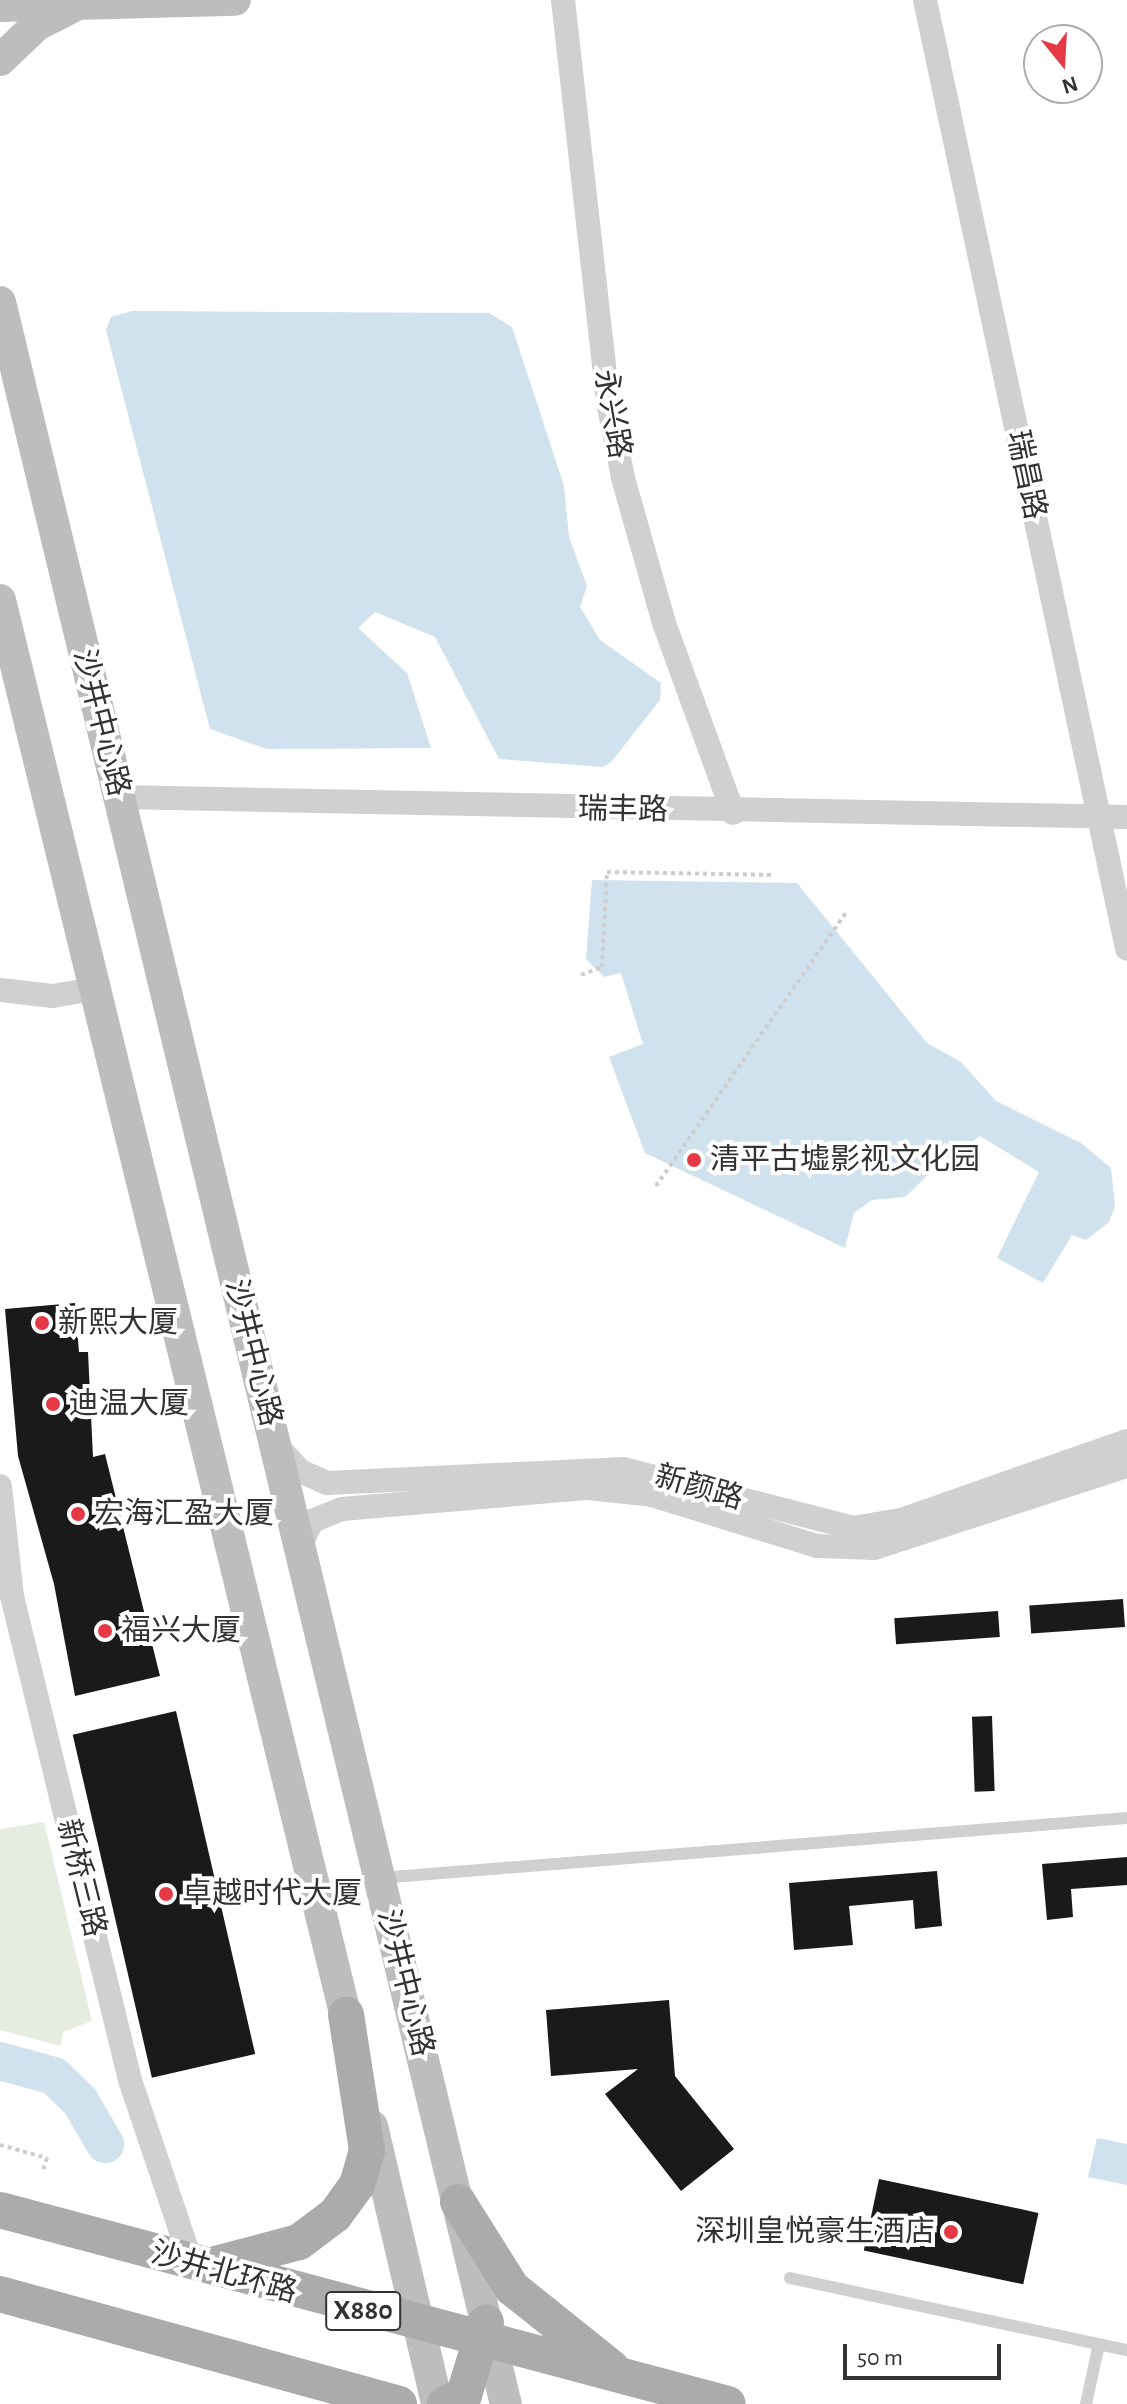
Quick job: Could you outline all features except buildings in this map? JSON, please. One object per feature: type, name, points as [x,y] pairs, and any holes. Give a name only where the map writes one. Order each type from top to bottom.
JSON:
[{"type":"main road","points":[[192,2264],[276,2252],[319,2229],[348,2201],[367,2150],[346,2015]]},
{"type":"main road","points":[[458,2202],[497,2271],[527,2303],[587,2352],[657,2387]]},
{"type":"main road","name":"沙井北环路","points":[[1,2213],[419,2326],[488,2336],[657,2387],[728,2404]]},
{"type":"main road","points":[[0,2294],[207,2350],[343,2398],[399,2404]]},
{"type":"main road","points":[[445,2404],[464,2395],[488,2336]]},
{"type":"main road","points":[[343,2398],[405,2404]]},
{"type":"street","points":[[0,6],[235,0]]},
{"type":"street","name":"永兴路","points":[[563,0],[608,402],[623,478],[664,623],[733,813]]},
{"type":"street","name":"瑞昌路","points":[[925,0],[1127,949]]},
{"type":"street","points":[[0,60],[37,25],[82,4]]},
{"type":"street","name":"沙井中心路","points":[[0,302],[506,2404]]},
{"type":"street","points":[[0,600],[346,2015],[437,2404]]},
{"type":"street","name":"瑞丰路","points":[[119,797],[733,813],[1127,817]]},
{"type":"street","points":[[0,990],[53,996],[93,989]]},
{"type":"street","name":"新颜路","points":[[274,1438],[290,1463],[327,1483],[624,1469],[853,1528],[901,1520],[1127,1441]]},
{"type":"street","name":"新颜路","points":[[300,1546],[312,1521],[342,1509],[588,1488],[652,1495],[817,1546],[874,1548],[1127,1466]]},
{"type":"street","name":"新桥三路","points":[[0,1486],[12,1596],[126,2064],[192,2264]]},
{"type":"lane","points":[[380,1878],[1127,1818]]},
{"type":"lane","points":[[790,2278],[1127,2350]]},
{"type":"lane","points":[[1086,2404],[1099,2344]]},
{"type":"path","points":[[581,975],[602,967],[607,872],[773,875]]},
{"type":"path","points":[[656,1186],[847,911]]},
{"type":"path","points":[[0,2145],[47,2158],[42,2173]]},
{"type":"shaded area","points":[[44,1822],[92,2021],[63,2032],[61,2046],[0,2030],[0,1829]]},
{"type":"water","points":[[132,311],[489,313],[512,327],[564,486],[569,537],[587,586],[580,607],[600,640],[661,683],[660,700],[612,761],[603,767],[499,759],[435,637],[375,612],[358,628],[407,673],[431,748],[267,749],[210,729],[106,330],[111,317]]},
{"type":"water","points":[[592,880],[797,883],[927,1043],[961,1062],[996,1101],[1081,1143],[1111,1168],[1115,1206],[1109,1222],[1086,1240],[1072,1235],[1043,1283],[997,1258],[1039,1172],[980,1136],[965,1147],[963,1160],[932,1171],[905,1197],[872,1200],[854,1213],[845,1248],[645,1153],[609,1057],[643,1044],[621,973],[604,977],[586,959]]},
{"type":"water","points":[[1097,2138],[1127,2144],[1127,2185],[1088,2177]]},
{"type":"waterway","points":[[0,2061],[54,2076],[80,2101],[105,2144]]},
{"type":"place","name":"清平古墟影视文化园","points":[[694,1160]]},
{"type":"place","name":"新熙大厦","points":[[42,1323]]},
{"type":"place","name":"迪温大厦","points":[[53,1404]]},
{"type":"place","name":"宏海汇盈大厦","points":[[78,1514]]},
{"type":"place","name":"福兴大厦","points":[[105,1631]]},
{"type":"place","name":"卓越时代大厦","points":[[166,1894]]},
{"type":"place","name":"深圳皇悦豪生酒店","points":[[951,2232]]}]
